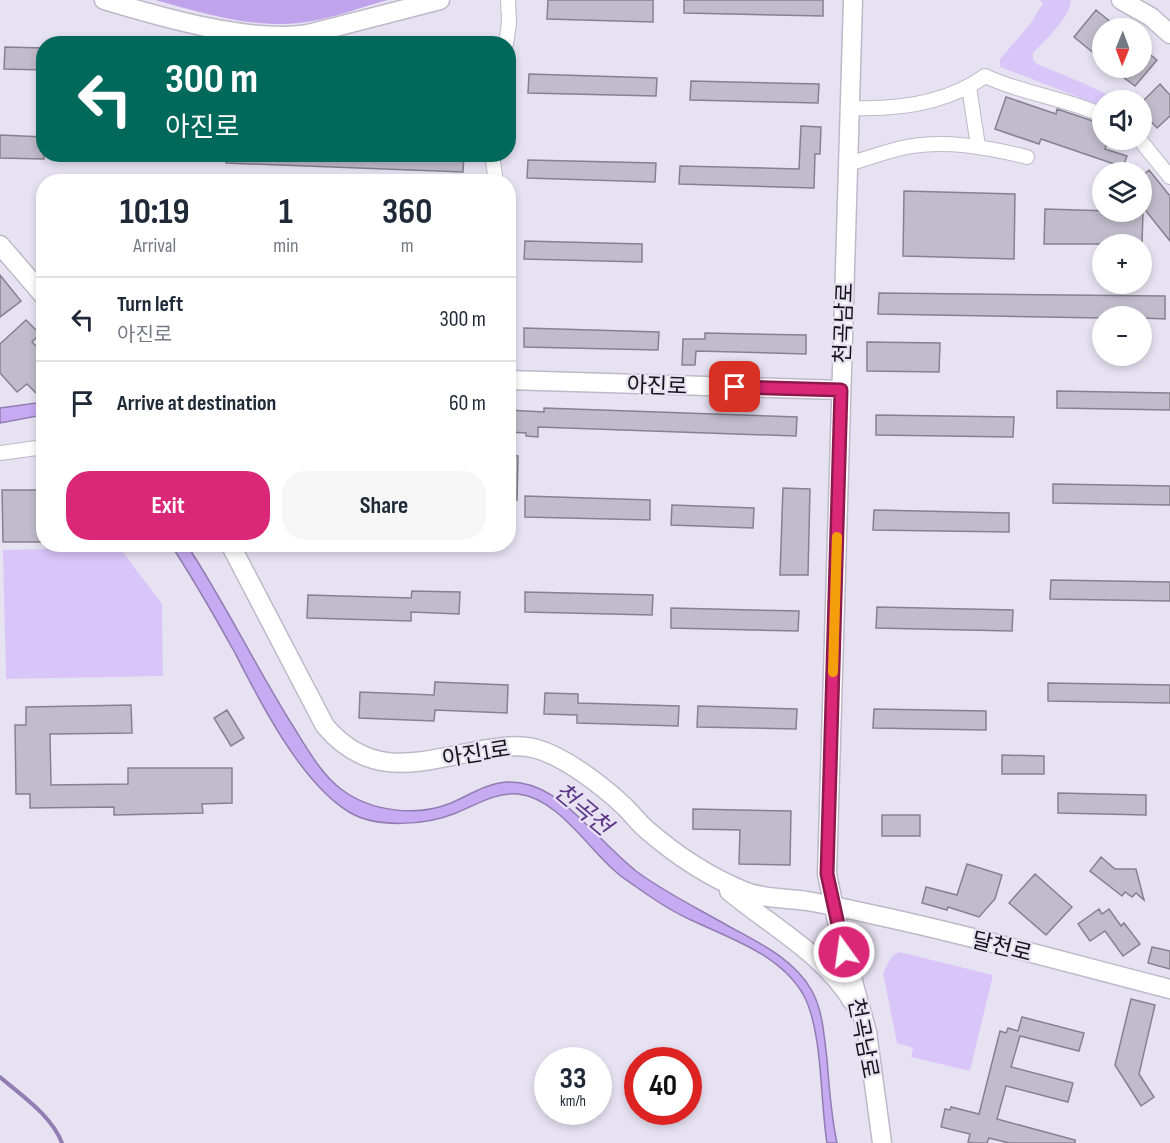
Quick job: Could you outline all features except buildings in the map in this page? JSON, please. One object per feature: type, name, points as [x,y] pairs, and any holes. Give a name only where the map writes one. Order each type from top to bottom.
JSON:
[{"type":"street","points":[[104,0],[227,31],[296,35],[312,33],[440,0]]},
{"type":"street","points":[[508,0],[510,23],[508,36]]},
{"type":"street","name":"천곡남로","points":[[853,0],[827,874],[869,1049],[882,1143]]},
{"type":"street","points":[[1121,0],[1151,17],[1170,34]]},
{"type":"street","points":[[849,108],[871,109],[911,105],[951,96],[985,76],[1008,86],[1092,110]]},
{"type":"street","points":[[969,87],[978,146]]},
{"type":"street","points":[[848,164],[917,145],[978,146],[1027,157]]},
{"type":"street","points":[[1148,150],[1170,177]]},
{"type":"street","points":[[0,245],[36,287]]},
{"type":"street","name":"아진로","points":[[516,380],[841,390]]},
{"type":"street","points":[[0,453],[36,448]]},
{"type":"street","name":"아진1로","points":[[234,552],[321,720],[334,736],[360,755],[374,761],[399,763],[426,761],[513,746],[544,751],[571,765],[624,806],[646,829],[687,861],[710,874],[751,894],[833,906]]},
{"type":"street","points":[[710,874],[826,968],[862,1017]]},
{"type":"street","name":"달천로","points":[[833,906],[908,922],[1170,989]]},
{"type":"shaded area","points":[[155,0],[388,0],[327,18],[287,24],[268,24],[230,19]]},
{"type":"shaded area","points":[[1039,0],[1071,0],[1062,21],[1033,53],[1033,60],[1037,64],[1098,90],[1092,90],[1092,102],[1000,67],[1000,59],[1030,24],[1043,3]]},
{"type":"shaded area","points":[[36,403],[36,416],[0,423],[0,408]]},
{"type":"shaded area","points":[[3,550],[123,552],[162,604],[163,676],[6,679]]},
{"type":"shaded area","name":"천곡천","points":[[175,552],[191,552],[303,743],[320,768],[334,783],[353,797],[394,810],[424,810],[451,803],[500,783],[531,785],[562,802],[647,879],[765,946],[786,961],[805,980],[819,1007],[837,1143],[827,1143],[818,1046],[809,1009],[803,994],[781,968],[753,949],[669,909],[649,896],[617,873],[558,814],[546,804],[532,797],[518,794],[502,795],[444,817],[417,822],[373,821],[349,812],[331,799],[314,782],[283,740]]},
{"type":"shaded area","points":[[899,952],[993,975],[970,1071],[911,1057],[913,1048],[897,1043],[883,973],[892,956]]},
{"type":"waterway","points":[[0,1077],[43,1115],[62,1143]]},
{"type":"slow traffic","points":[[833,672],[837,537]]},
{"type":"route","points":[[735,387],[841,390],[827,874],[844,952]]}]
